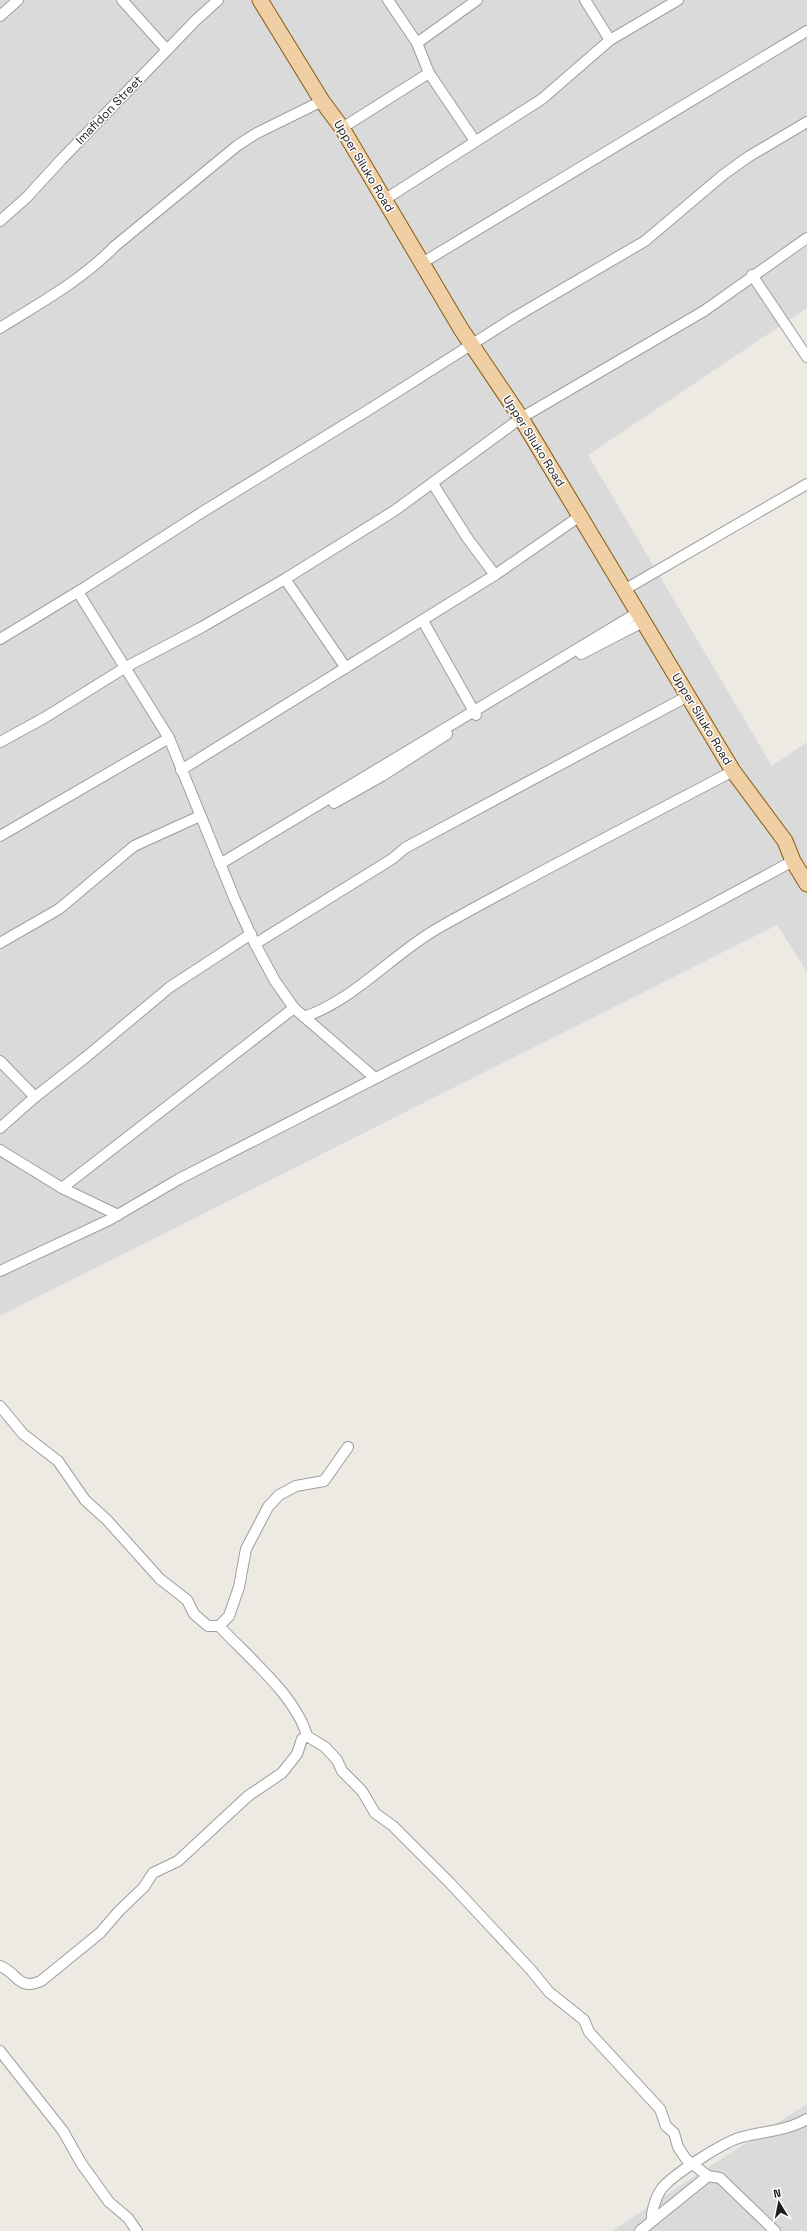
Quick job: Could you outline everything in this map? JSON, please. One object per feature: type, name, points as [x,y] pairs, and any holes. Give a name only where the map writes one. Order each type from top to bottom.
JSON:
[{"type":"main road","name":"Upper Siluko Road","points":[[260,0],[322,101],[342,128],[471,345],[521,418],[733,771],[785,841],[793,862],[807,884]]},
{"type":"street","points":[[0,16],[18,0]]},
{"type":"street","points":[[122,0],[167,50]]},
{"type":"street","name":"Imafidon Street","points":[[0,221],[26,198],[167,50],[218,0]]},
{"type":"street","points":[[388,0],[417,43],[429,73],[474,141]]},
{"type":"street","points":[[417,43],[477,0]]},
{"type":"street","points":[[586,0],[610,40]]},
{"type":"street","points":[[384,200],[474,141],[542,99],[610,40],[678,0]]},
{"type":"street","points":[[422,263],[807,31]]},
{"type":"street","points":[[342,128],[429,73]]},
{"type":"street","points":[[0,328],[74,282],[96,265],[115,246],[238,146],[257,133],[322,101]]},
{"type":"street","points":[[0,639],[78,592],[204,511],[558,291],[645,241],[723,174],[748,157],[807,122]]},
{"type":"street","points":[[0,742],[44,718],[126,667],[202,627],[285,579],[433,484],[521,418],[704,311],[752,275],[807,238]]},
{"type":"street","points":[[752,275],[807,357]]},
{"type":"street","points":[[433,484],[468,539],[495,575]]},
{"type":"street","points":[[624,590],[807,484]]},
{"type":"street","points":[[181,770],[495,575],[580,516]]},
{"type":"street","points":[[285,579],[346,668]]},
{"type":"street","points":[[78,592],[169,738],[220,864],[255,944],[275,981],[294,1008],[375,1078]]},
{"type":"street","points":[[220,864],[477,712],[583,653],[640,618]]},
{"type":"street","points":[[424,619],[477,712]]},
{"type":"street","points":[[255,944],[379,867],[405,848],[688,696]]},
{"type":"street","points":[[334,803],[382,776],[477,712]]},
{"type":"street","points":[[0,836],[169,738]]},
{"type":"street","points":[[304,1017],[321,1011],[347,996],[368,978],[438,928],[733,771]]},
{"type":"street","points":[[0,943],[59,909],[134,846],[200,816]]},
{"type":"street","points":[[0,1271],[118,1215],[179,1179],[680,922],[793,862]]},
{"type":"street","points":[[0,1128],[34,1097],[86,1057],[170,987],[251,934]]},
{"type":"street","points":[[62,1188],[294,1008]]},
{"type":"street","points":[[0,1061],[34,1097]]},
{"type":"street","points":[[0,1150],[62,1188],[118,1215]]},
{"type":"street","points":[[0,1406],[23,1434],[58,1461],[85,1500],[107,1520],[117,1533],[160,1579],[187,1600],[194,1614],[208,1626],[219,1626],[229,1616],[239,1587],[246,1550],[268,1507],[279,1495],[296,1486],[324,1481],[348,1447]]},
{"type":"street","points":[[219,1626],[288,1698],[303,1721],[307,1736],[325,1747],[337,1760],[342,1771],[362,1791],[375,1813],[393,1826],[450,1883],[531,1970],[545,1988],[568,2009],[584,2020],[589,2032],[660,2109],[666,2126],[674,2133],[678,2146],[692,2163],[708,2176],[720,2178],[775,2231]]},
{"type":"street","points":[[0,1966],[26,1984],[32,1985],[41,1981],[100,1933],[119,1911],[144,1887],[153,1873],[178,1861],[248,1796],[282,1774],[297,1754],[302,1739],[307,1736]]},
{"type":"street","points":[[0,2051],[63,2131],[80,2163],[109,2202],[128,2218],[137,2231]]},
{"type":"street","points":[[652,2220],[651,2214],[663,2187],[692,2163],[740,2137],[798,2125],[807,2120]]},
{"type":"street","points":[[640,2231],[708,2176]]},
{"type":"shaded area","points":[[0,0],[807,0],[807,308],[588,455],[772,766],[807,742],[807,972],[777,925],[0,1316]]},
{"type":"shaded area","points":[[807,2104],[807,2231],[612,2231],[698,2174]]}]
